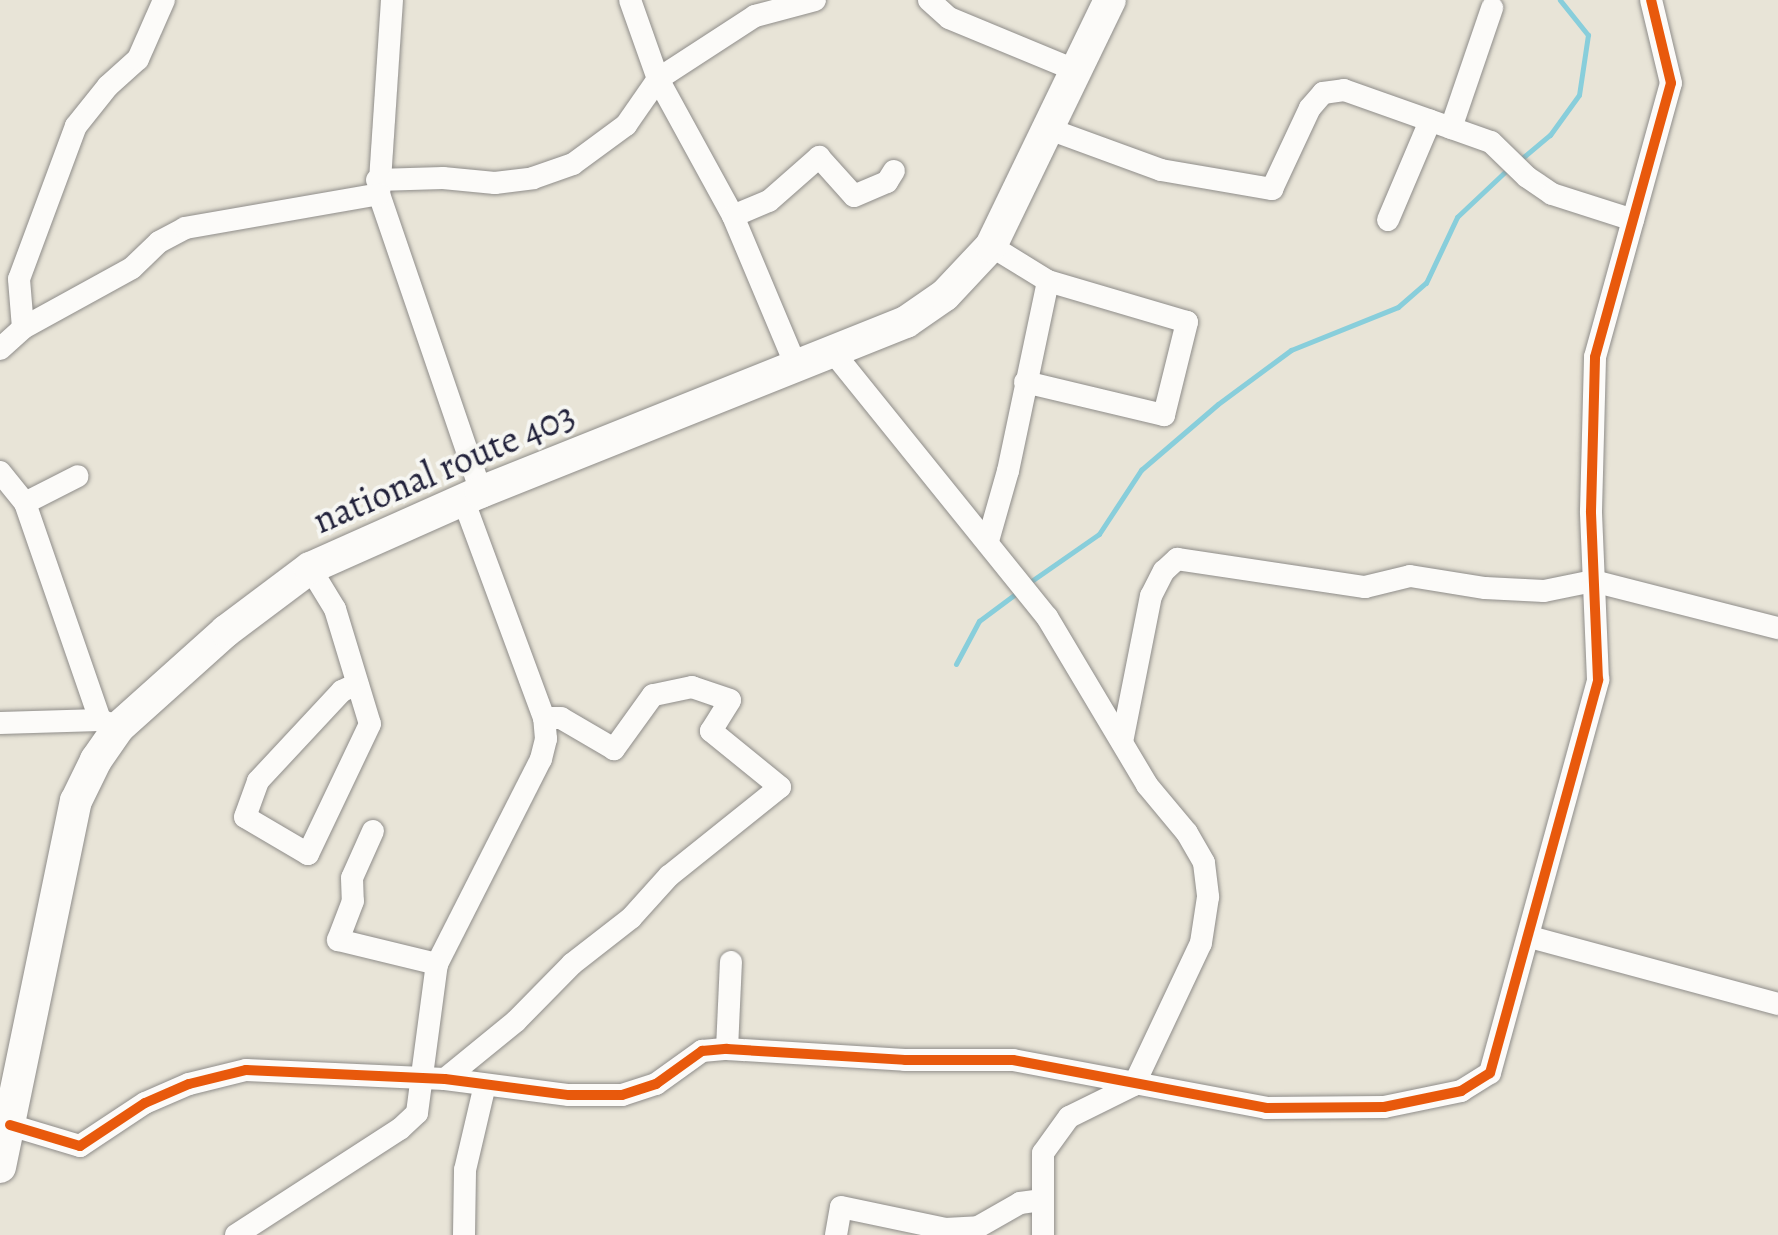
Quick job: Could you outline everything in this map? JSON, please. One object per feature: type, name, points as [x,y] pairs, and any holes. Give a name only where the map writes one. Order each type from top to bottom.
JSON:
[{"type":"highway","name":"national route 403","points":[[0,1167],[76,802],[110,724],[310,568],[472,496],[906,322],[945,296],[991,246],[1110,0]]},
{"type":"street","points":[[23,328],[19,280],[76,126],[108,86],[138,59],[164,0]]},
{"type":"street","points":[[236,1235],[400,1129],[417,1113],[434,1078],[437,964],[540,759],[546,739],[544,718],[378,187],[392,0]]},
{"type":"street","points":[[630,0],[658,79],[733,216],[796,366]]},
{"type":"street","points":[[0,348],[23,328],[132,268],[159,242],[185,228],[378,187],[443,178],[495,183],[533,178],[573,164],[626,125],[658,79],[755,16],[815,0]]},
{"type":"street","points":[[929,0],[949,18],[1077,72]]},
{"type":"street","points":[[10,1125],[80,1146],[145,1103],[189,1084],[246,1070],[434,1078],[569,1096],[622,1095],[656,1084],[702,1051],[727,1049],[904,1060],[1013,1060],[1266,1108],[1384,1107],[1461,1090],[1490,1074],[1598,680],[1594,357],[1671,84],[1651,0]]},
{"type":"street","points":[[1388,220],[1440,125],[1492,8]]},
{"type":"street","points":[[1049,130],[1160,170],[1272,189],[1310,108],[1323,92],[1344,90],[1491,142],[1527,177],[1552,194],[1633,220]]},
{"type":"street","points":[[733,216],[769,200],[820,156],[854,196],[886,182],[894,172]]},
{"type":"street","points":[[991,246],[1048,281],[1187,322],[1164,415],[1026,382]]},
{"type":"street","points":[[988,542],[1048,281]]},
{"type":"street","points":[[833,352],[1032,598],[1146,785],[1187,833],[1204,863],[1208,896],[1201,943],[1134,1085],[1069,1117],[1043,1152],[1043,1235]]},
{"type":"street","points":[[0,472],[25,503],[110,724],[0,722]]},
{"type":"street","points":[[25,503],[78,476]]},
{"type":"street","points":[[1122,742],[1151,596],[1164,570],[1177,559],[1365,586],[1410,576],[1485,588],[1544,591],[1594,581],[1778,628]]},
{"type":"street","points":[[310,568],[335,609],[358,684],[370,724],[308,854],[245,817],[258,781],[342,692],[358,684]]},
{"type":"street","points":[[434,1078],[516,1021],[572,964],[631,918],[669,876],[780,787],[711,731],[730,700],[692,687],[653,694],[614,749],[561,718],[544,718]]},
{"type":"street","points":[[373,831],[352,878],[353,900],[338,940],[437,964]]},
{"type":"street","points":[[1530,936],[1778,1004]]},
{"type":"street","points":[[727,1049],[731,962]]},
{"type":"street","points":[[464,1235],[465,1170],[485,1085]]},
{"type":"street","points":[[836,1235],[842,1207],[945,1229],[978,1226],[995,1213],[1041,1200]]},
{"type":"waterway","points":[[1521,159],[1550,135],[1579,95],[1588,35],[1560,0]]},
{"type":"waterway","points":[[1030,582],[1099,534],[1141,470],[1218,404],[1291,350],[1398,307],[1426,283],[1457,217],[1508,169]]},
{"type":"waterway","points":[[956,664],[979,621],[1018,592]]},
{"type":"cycle path","points":[[10,1125],[80,1146],[145,1103],[189,1084],[246,1070],[445,1079],[569,1095],[622,1095],[656,1084],[702,1051],[727,1049],[905,1060],[1013,1060],[1266,1108],[1384,1107],[1461,1091],[1490,1073],[1598,680],[1591,511],[1595,357],[1671,83],[1651,0]]}]
